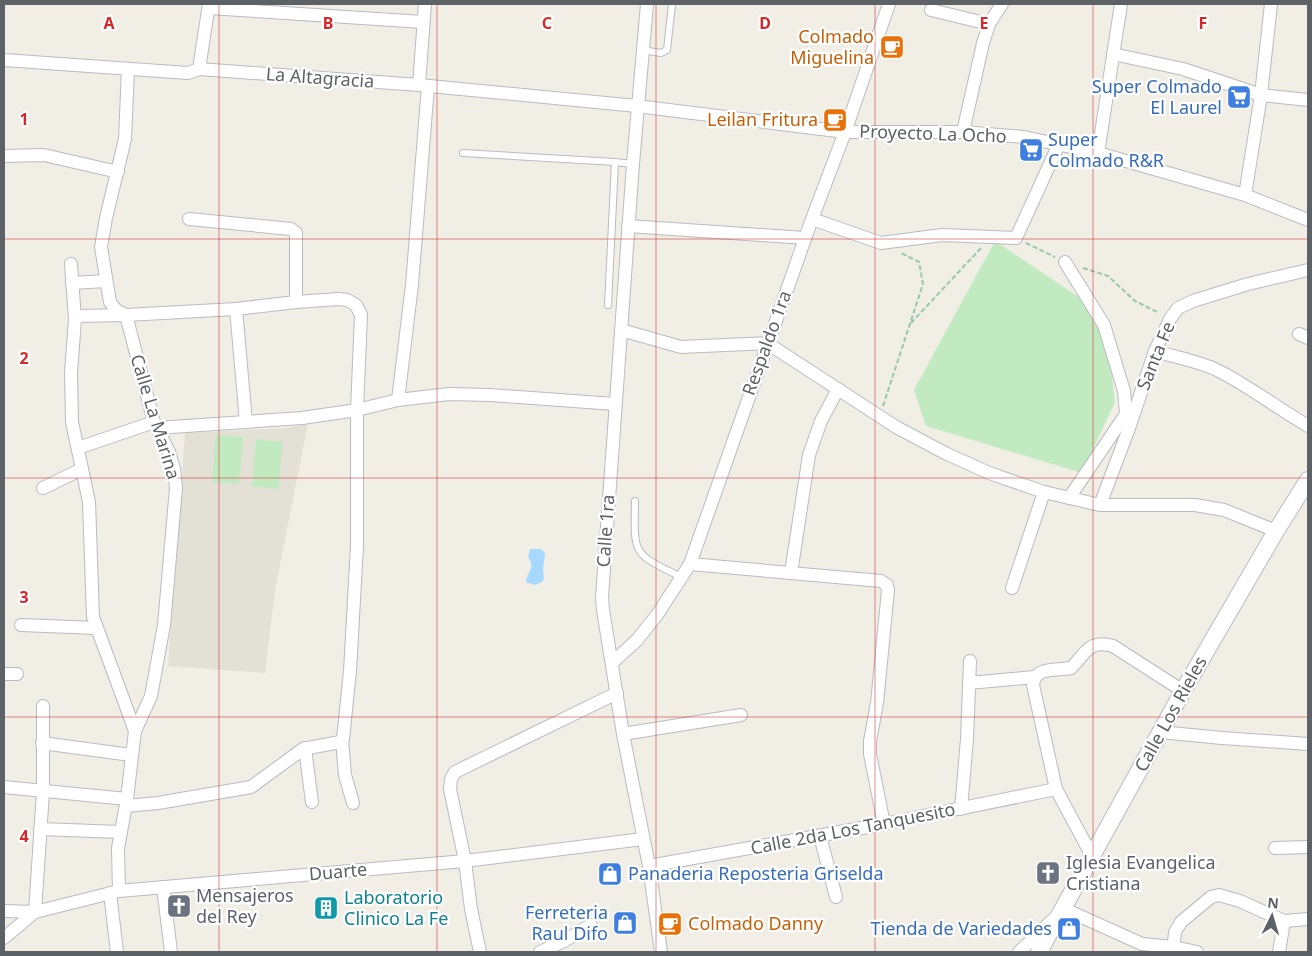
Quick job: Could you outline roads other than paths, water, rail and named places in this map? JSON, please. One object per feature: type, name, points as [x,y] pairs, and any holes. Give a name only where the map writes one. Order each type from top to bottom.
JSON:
[{"type":"street","points":[[398,400],[412,286],[424,85],[423,22],[425,4]]},
{"type":"street","name":"Calle 1ra","points":[[647,4],[637,106],[620,330],[602,597],[623,734],[649,866],[661,952]]},
{"type":"street","name":"Respaldo 1ra","points":[[612,663],[637,640],[657,615],[690,564],[889,4]]},
{"type":"street","points":[[963,132],[983,43],[989,24],[1002,4]]},
{"type":"street","points":[[1098,153],[1121,4]]},
{"type":"street","points":[[1245,195],[1261,94],[1271,4]]},
{"type":"street","points":[[199,69],[209,6],[423,22]]},
{"type":"street","points":[[931,10],[989,24]]},
{"type":"street","points":[[1113,54],[1182,69],[1261,94],[1308,100]]},
{"type":"street","name":"La Altagracia","points":[[4,60],[188,73],[199,69],[424,85],[637,106]]},
{"type":"street","points":[[126,315],[116,310],[110,302],[101,247],[125,139],[128,69]]},
{"type":"street","name":"Proyecto La Ocho","points":[[637,106],[845,132],[963,132],[1024,137],[1098,153],[1245,195],[1308,220]]},
{"type":"street","points":[[812,219],[881,243],[942,235],[1016,238],[1059,144]]},
{"type":"street","points":[[4,156],[44,155],[118,172]]},
{"type":"street","points":[[190,219],[292,229],[296,233],[296,302]]},
{"type":"street","points":[[628,226],[805,238]]},
{"type":"street","points":[[1065,262],[1104,325],[1124,391],[1128,431]]},
{"type":"street","points":[[71,264],[75,319],[71,373],[72,422],[89,502],[93,617],[135,731]]},
{"type":"street","name":"Santa Fe","points":[[1100,505],[1128,431],[1154,351],[1170,319],[1178,308],[1192,301],[1248,284],[1308,270]]},
{"type":"street","points":[[72,283],[106,281]]},
{"type":"street","points":[[75,319],[78,316],[236,309],[338,299],[348,300],[356,305],[360,315],[357,410],[357,546],[350,671],[342,740],[345,776],[353,803]]},
{"type":"street","points":[[236,309],[246,422]]},
{"type":"street","name":"Calle La Marina","points":[[117,952],[115,892],[118,848],[135,731],[151,696],[164,625],[176,488],[170,452],[155,425],[126,315]]},
{"type":"street","points":[[620,330],[681,346],[767,343],[896,427],[945,453],[989,473],[1044,492],[1100,505],[1195,504],[1224,510],[1276,531]]},
{"type":"street","points":[[1154,351],[1215,369],[1308,426]]},
{"type":"street","points":[[791,573],[809,455],[821,422],[838,389]]},
{"type":"street","points":[[78,448],[155,425],[302,418],[357,410],[398,400],[457,394],[615,404]]},
{"type":"street","points":[[1069,498],[1126,414]]},
{"type":"street","points":[[43,488],[82,469]]},
{"type":"street","name":"Calle Los Rieles","points":[[1039,952],[1183,691],[1276,531],[1307,484]]},
{"type":"street","points":[[1012,588],[1044,492]]},
{"type":"street","points":[[690,564],[881,580],[887,584],[877,703],[871,729],[870,747],[884,824]]},
{"type":"street","points":[[21,624],[96,628]]},
{"type":"street","points":[[969,683],[1034,677],[1040,672],[1070,668],[1089,648],[1095,644],[1102,643],[1113,646],[1183,691]]},
{"type":"street","points":[[961,808],[967,740],[970,661]]},
{"type":"street","points":[[4,674],[17,674]]},
{"type":"street","points":[[1034,677],[1033,685],[1056,789],[1092,856]]},
{"type":"street","points":[[480,952],[471,908],[465,861],[450,789],[451,779],[455,772],[617,693]]},
{"type":"street","points":[[4,938],[35,912],[43,792],[43,706]]},
{"type":"street","points":[[623,734],[741,715]]},
{"type":"street","points":[[1160,732],[1308,744]]},
{"type":"street","points":[[4,787],[126,802],[158,803],[251,788],[305,748],[342,740]]},
{"type":"street","points":[[42,742],[131,755]]},
{"type":"street","points":[[305,748],[312,802]]},
{"type":"street","name":"Calle 2da Los Tanquesito","points":[[649,866],[884,824],[1056,789]]},
{"type":"street","points":[[40,830],[121,832]]},
{"type":"street","points":[[820,836],[836,897]]},
{"type":"street","name":"Duarte","points":[[4,911],[35,912],[115,892],[465,861],[643,840]]},
{"type":"street","points":[[1275,848],[1308,847]]},
{"type":"street","points":[[164,887],[171,952]]},
{"type":"street","points":[[1173,950],[1176,932],[1181,922],[1211,897],[1219,895],[1240,901],[1284,921],[1308,919]]},
{"type":"street","points":[[1018,952],[1064,909],[1142,944],[1197,952]]},
{"type":"street","points":[[1279,952],[1284,921]]},
{"type":"street","points":[[540,952],[564,941],[590,925]]},
{"type":"lane","points":[[642,50],[662,53],[667,50],[672,4]]},
{"type":"lane","points":[[463,153],[633,164]]},
{"type":"lane","points":[[608,305],[615,162]]},
{"type":"lane","points":[[635,501],[635,539],[638,548],[647,560],[681,577]]},
{"type":"water","points":[[530,549],[541,549],[545,553],[544,579],[535,585],[526,582],[531,566],[528,557]]},
{"type":"place","name":"Colmado Miguelina","points":[[892,47]]},
{"type":"place","name":"Super Colmado El Laurel","points":[[1239,97]]},
{"type":"place","name":"Leilan Fritura","points":[[835,120]]},
{"type":"place","name":"Super Colmado R&R","points":[[1031,150]]},
{"type":"place","name":"Iglesia Evangelica Cristiana","points":[[1048,873]]},
{"type":"place","name":"Panaderia Reposteria Griselda","points":[[610,874]]},
{"type":"place","name":"Mensajeros del Rey","points":[[179,906]]},
{"type":"place","name":"Laboratorio Clinico La Fe","points":[[326,908]]},
{"type":"place","name":"Ferreteria Raul Difo","points":[[625,923]]},
{"type":"place","name":"Colmado Danny","points":[[670,924]]},
{"type":"place","name":"Tienda de Variedades","points":[[1069,929]]}]
